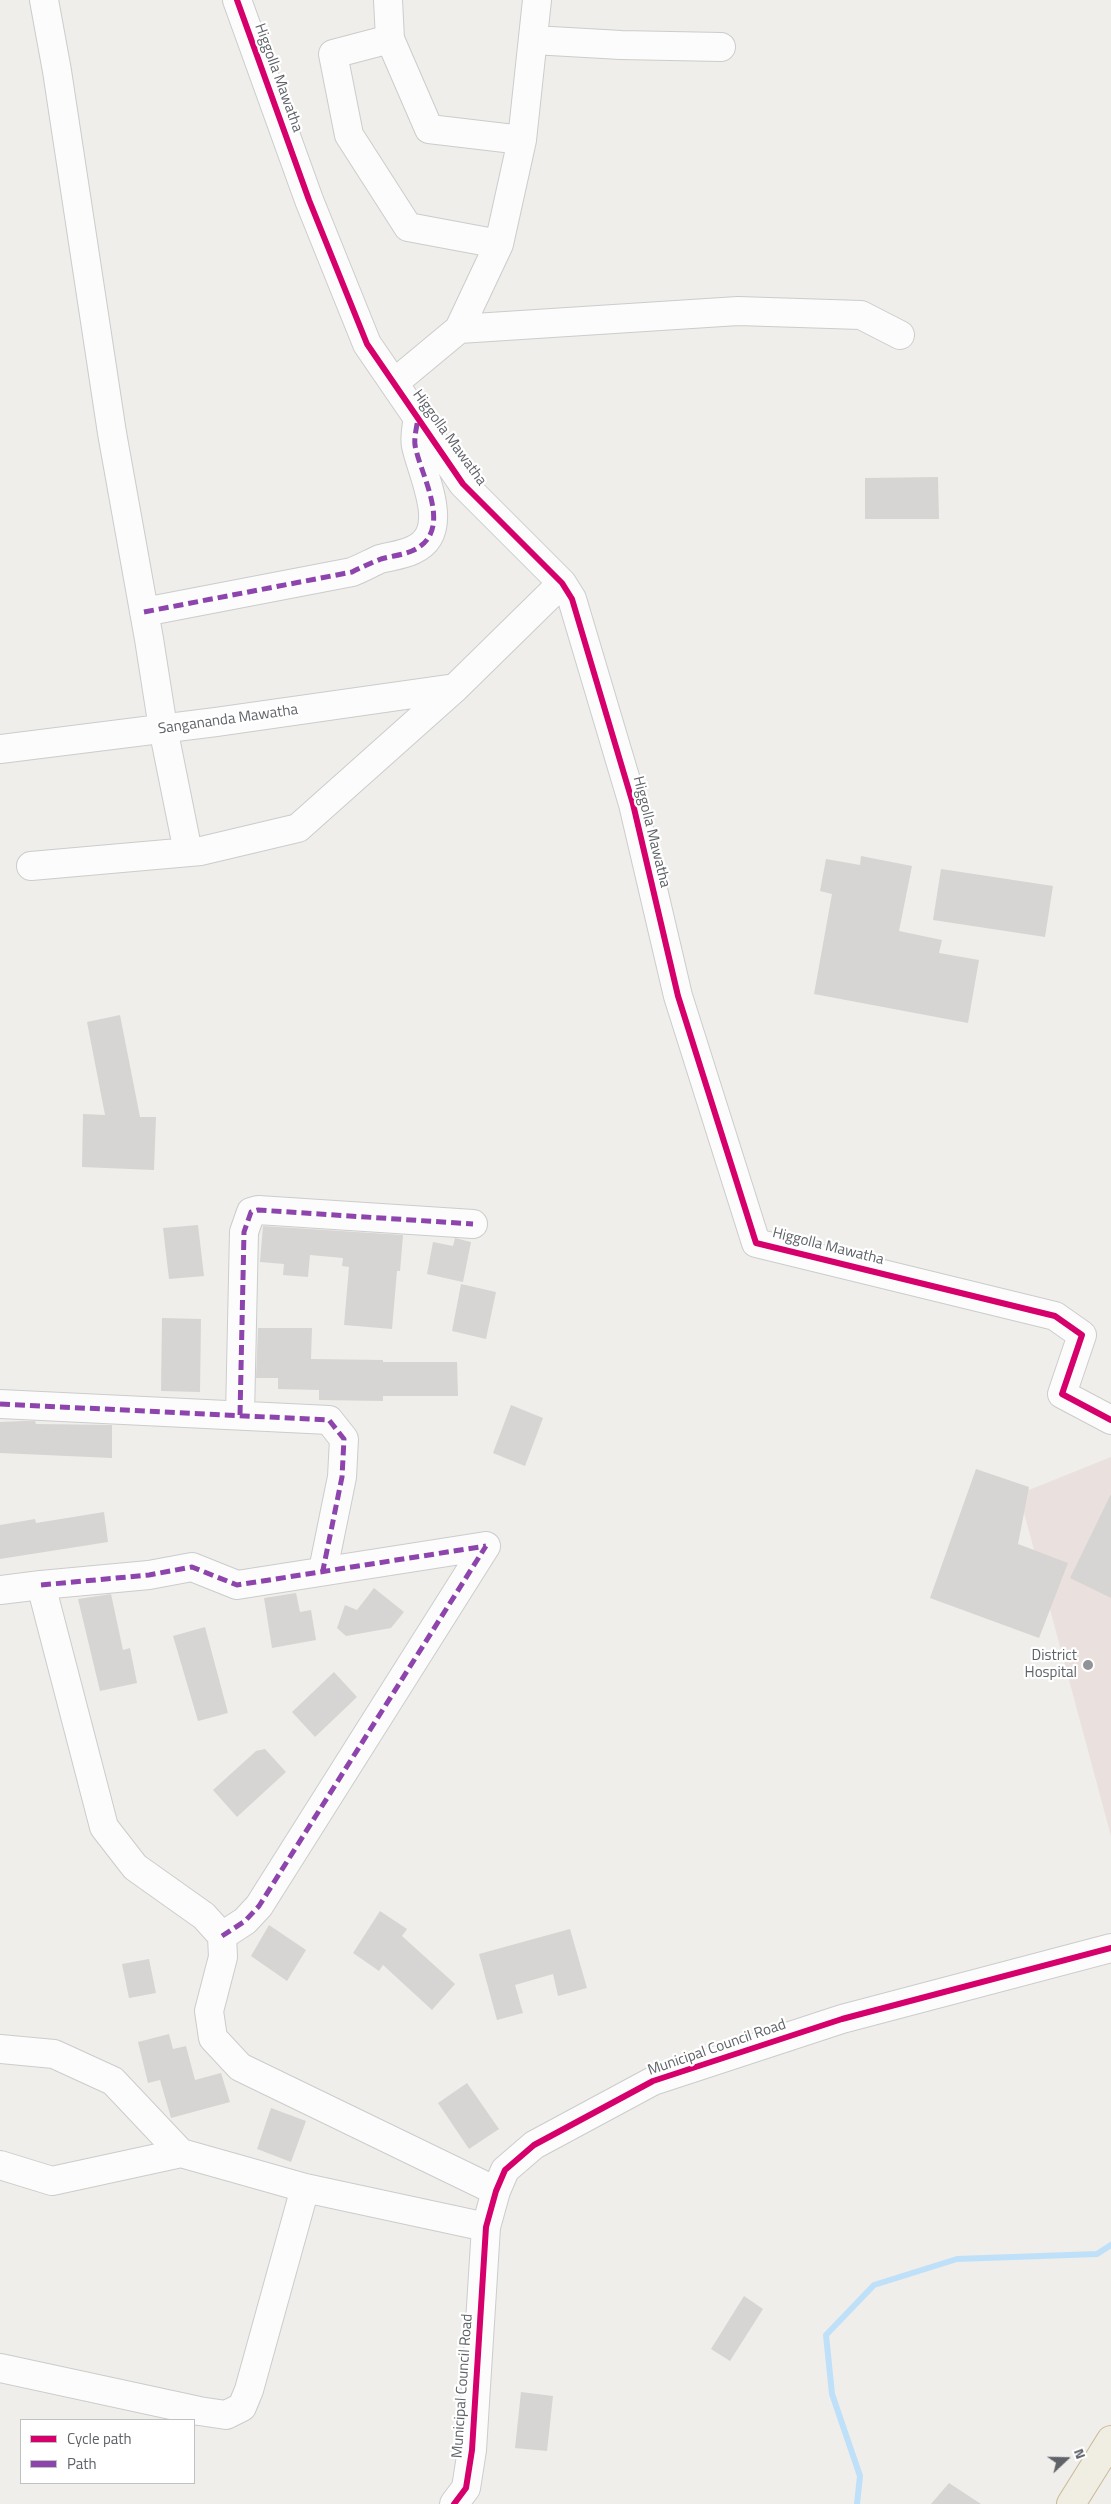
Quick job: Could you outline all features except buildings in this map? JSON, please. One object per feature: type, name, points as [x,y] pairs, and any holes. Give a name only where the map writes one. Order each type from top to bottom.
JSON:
[{"type":"highway","points":[[1071,2504],[1111,2440]]},
{"type":"street","points":[[44,0],[57,71],[112,432],[163,728],[188,852]]},
{"type":"street","name":"Higgolla Mawatha","points":[[237,0],[306,191],[367,344],[463,484],[562,583],[572,599],[630,795],[678,996],[756,1243],[1055,1316],[1082,1335],[1062,1394],[1111,1420]]},
{"type":"street","points":[[388,0],[390,38],[429,129],[522,140]]},
{"type":"street","points":[[394,383],[459,329],[499,244],[522,140],[537,0]]},
{"type":"street","points":[[390,38],[333,54],[349,135],[408,227],[499,244]]},
{"type":"street","points":[[533,40],[620,45],[721,47]]},
{"type":"street","points":[[459,329],[738,311],[861,315],[900,335]]},
{"type":"street","points":[[144,612],[352,572],[379,560],[414,550],[428,538],[433,527],[434,515],[430,494],[415,444],[418,416]]},
{"type":"street","points":[[31,866],[201,851],[298,828],[456,688],[562,583]]},
{"type":"street","name":"Sangananda Mawatha","points":[[0,749],[456,688]]},
{"type":"street","points":[[240,1415],[244,1232],[251,1212],[258,1210],[473,1224]]},
{"type":"street","points":[[0,1404],[329,1420],[344,1440],[342,1477],[323,1570]]},
{"type":"street","points":[[0,1590],[149,1575],[192,1567],[237,1585],[323,1570],[486,1546],[259,1906],[245,1921],[222,1936]]},
{"type":"street","points":[[41,1585],[104,1827],[135,1867],[204,1916],[222,1936],[223,1957],[209,2011],[213,2038],[240,2067],[496,2191]]},
{"type":"street","name":"Municipal Council Road","points":[[454,2504],[466,2488],[472,2450],[486,2227],[496,2191],[505,2170],[534,2145],[653,2081],[842,2019],[1111,1948]]},
{"type":"street","points":[[0,2049],[54,2054],[113,2081],[181,2153]]},
{"type":"street","points":[[0,2165],[52,2181],[181,2153],[305,2188],[486,2227]]},
{"type":"street","points":[[0,2368],[199,2411],[226,2415],[242,2407],[249,2390],[305,2188]]},
{"type":"shaded area","name":"District Hospital","points":[[1111,1457],[1111,1836],[1019,1494]]},
{"type":"waterway","points":[[857,2504],[860,2476],[832,2394],[826,2335],[874,2285],[957,2259],[1097,2254],[1111,2245]]},
{"type":"marked path","points":[[144,612],[352,572],[381,559],[414,550],[426,541],[432,529],[434,516],[428,486],[415,445],[418,418]]},
{"type":"marked path","points":[[240,1415],[244,1232],[251,1212],[258,1210],[473,1224]]},
{"type":"marked path","points":[[0,1404],[329,1420],[344,1439],[342,1477],[323,1570]]},
{"type":"marked path","points":[[41,1585],[149,1575],[192,1567],[237,1585],[486,1546]]},
{"type":"marked path","points":[[222,1936],[245,1921],[259,1906],[486,1546]]},
{"type":"cycle path","points":[[237,0],[309,200],[367,344],[463,484],[562,583],[572,599],[633,804],[678,996],[756,1243],[1055,1316],[1082,1335],[1062,1394],[1111,1420]]},
{"type":"cycle path","points":[[454,2504],[466,2488],[472,2450],[486,2227],[496,2191],[505,2170],[534,2145],[653,2081],[842,2019],[1111,1948]]},
{"type":"place","name":"District Hospital","points":[[1088,1665]]}]
